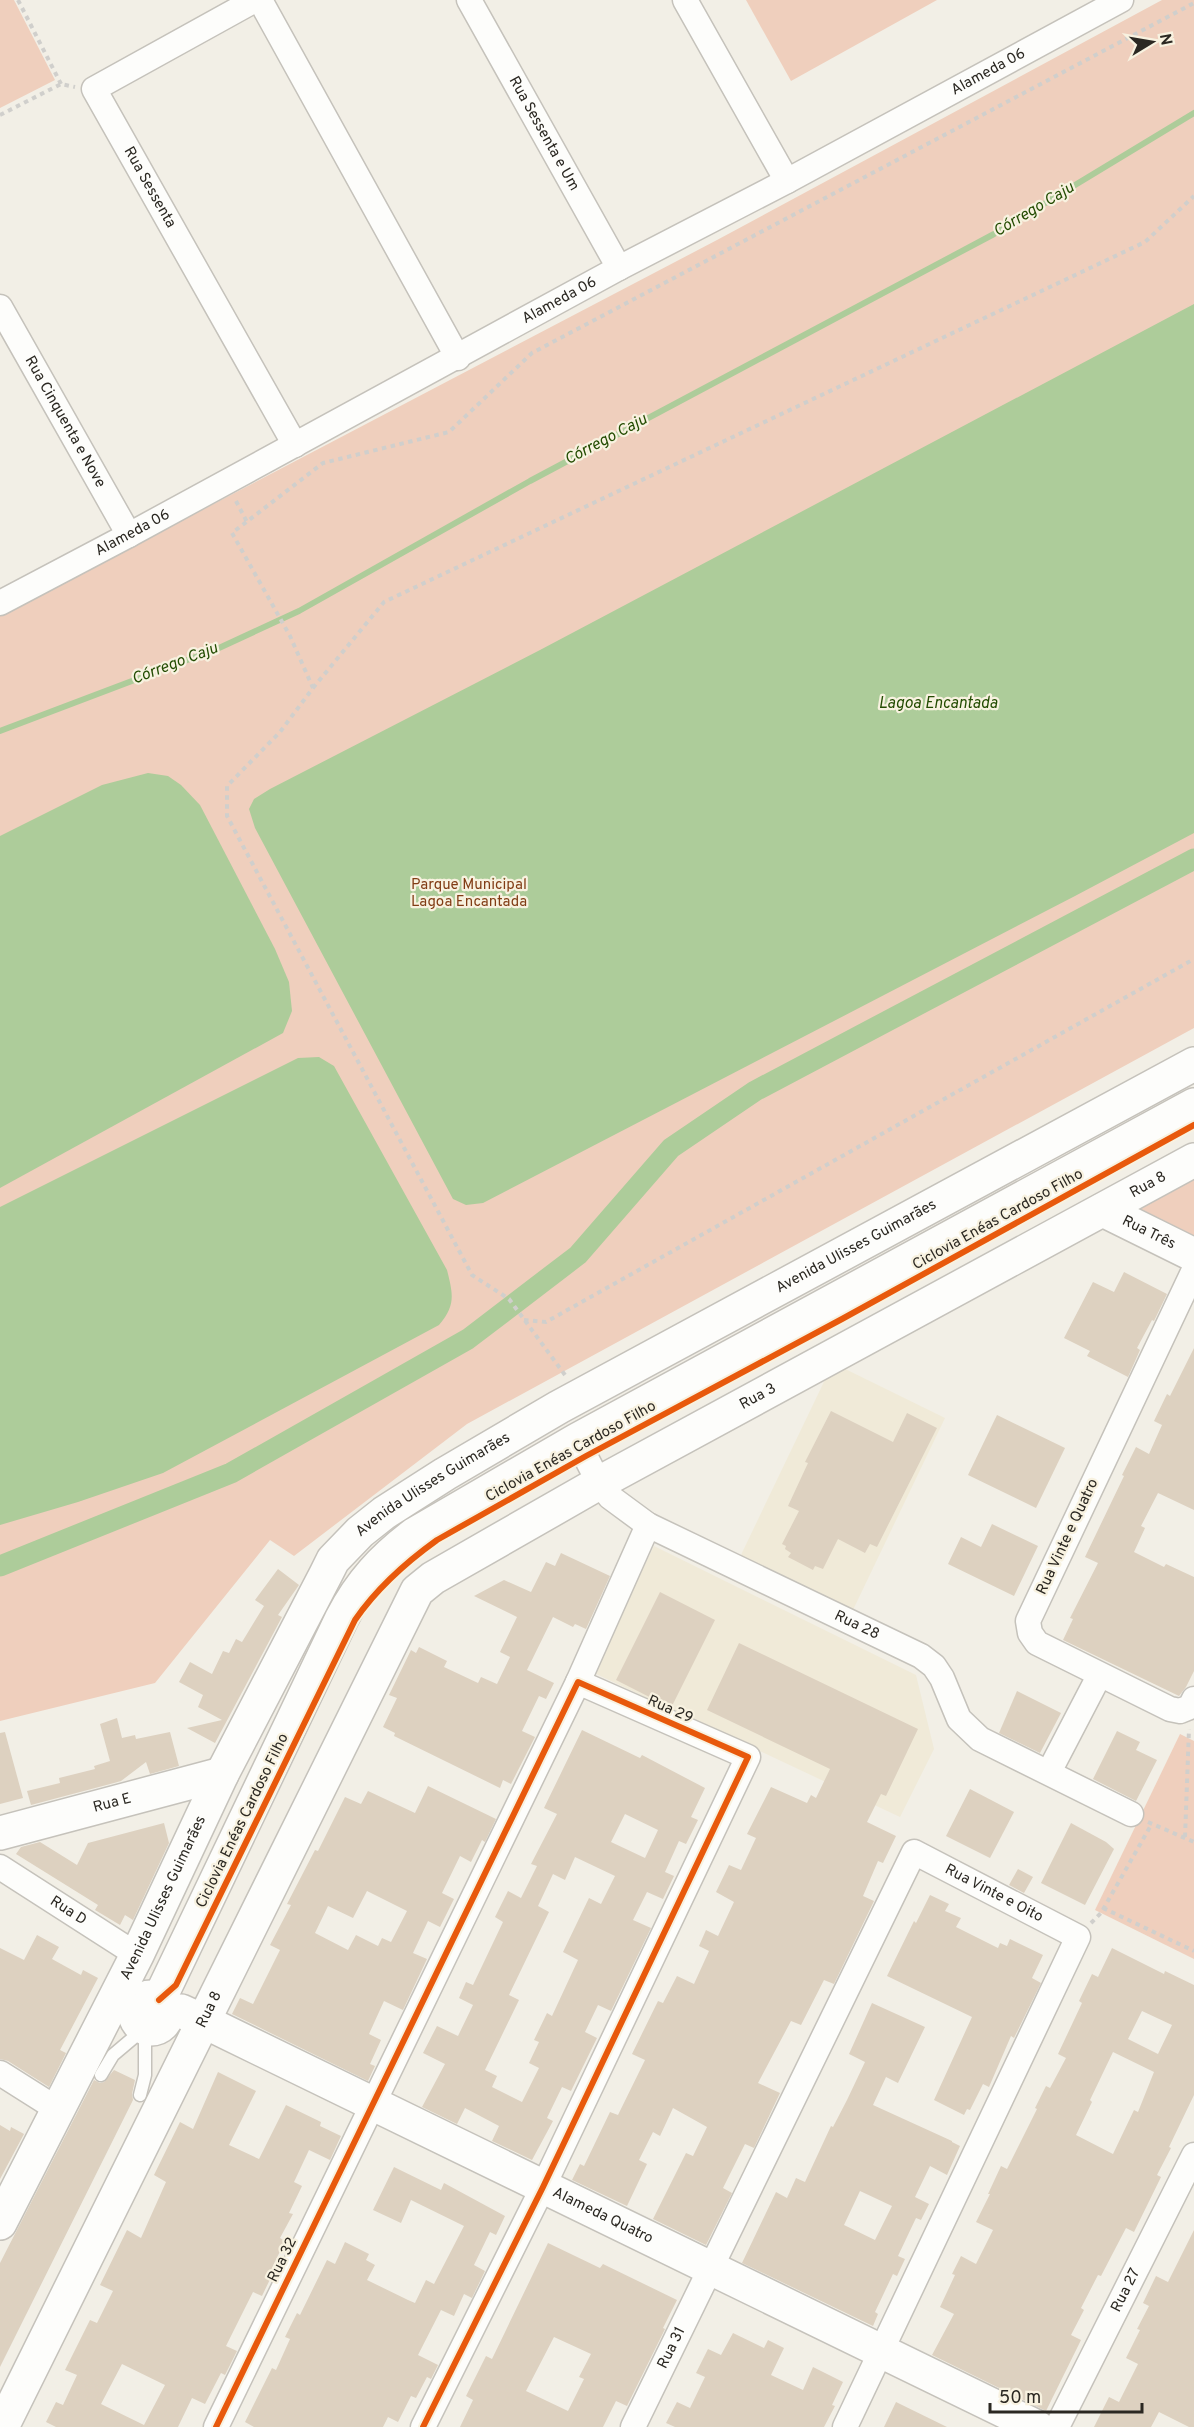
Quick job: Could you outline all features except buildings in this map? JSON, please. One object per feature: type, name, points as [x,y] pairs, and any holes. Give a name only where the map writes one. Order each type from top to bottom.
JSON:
[{"type":"main road","name":"Avenida Ulisses Guimarães","points":[[145,2007],[137,1955],[222,1774],[326,1574],[345,1546],[384,1513],[570,1401],[1194,1064]]},
{"type":"main road","name":"Avenida Ulisses Guimarães","points":[[0,2223],[57,2109],[145,2007],[353,1597],[377,1565],[415,1534],[577,1440],[1194,1105]]},
{"type":"main road","name":"Rua 8","points":[[1103,1210],[1194,1160]]},
{"type":"main road","name":"Rua Três","points":[[1103,1210],[1194,1255]]},
{"type":"main road","name":"Rua 3","points":[[417,1591],[433,1578],[599,1483],[1103,1210]]},
{"type":"main road","points":[[570,1401],[577,1440]]},
{"type":"main road","name":"Rua 8","points":[[3,2427],[202,2021],[417,1591]]},
{"type":"main road","name":"Rua E","points":[[0,1833],[222,1774]]},
{"type":"main road","name":"Alameda Quatro","points":[[145,2007],[181,2011],[1037,2427]]},
{"type":"street","name":"Rua Sessenta","points":[[255,0],[94,89],[295,445]]},
{"type":"street","points":[[260,0],[458,358]]},
{"type":"street","name":"Rua Sessenta e Um","points":[[469,0],[619,268]]},
{"type":"street","points":[[685,0],[787,180]]},
{"type":"street","name":"Alameda 06","points":[[0,603],[1121,0]]},
{"type":"street","name":"Rua Cinquenta e Nove","points":[[0,308],[129,535]]},
{"type":"street","name":"Rua Vinte e Quatro","points":[[1192,1703],[1180,1711],[1170,1709],[1099,1676],[1037,1643],[1030,1633],[1028,1621],[1194,1270]]},
{"type":"street","name":"Rua 28","points":[[577,1440],[599,1483],[610,1497],[648,1525],[921,1656],[934,1666],[942,1678],[958,1719],[980,1739],[1142,1819]]},
{"type":"street","points":[[372,2104],[578,1682],[648,1525]]},
{"type":"street","points":[[1048,1772],[1099,1676]]},
{"type":"street","name":"Rua 29","points":[[543,2187],[748,1757],[578,1682]]},
{"type":"street","name":"Rua Vinte e Oito","points":[[711,2269],[914,1852],[1078,1937]]},
{"type":"street","name":"Rua D","points":[[0,1867],[137,1955]]},
{"type":"street","points":[[845,2427],[1078,1937]]},
{"type":"street","points":[[0,2073],[57,2109]]},
{"type":"street","name":"Rua 32","points":[[216,2427],[372,2104]]},
{"type":"street","name":"Rua 27","points":[[1057,2427],[1194,2155]]},
{"type":"street","points":[[423,2427],[543,2187]]},
{"type":"street","name":"Rua 31","points":[[633,2427],[711,2269]]},
{"type":"lane","points":[[101,2075],[145,2007]]},
{"type":"lane","points":[[140,2095],[145,2076],[145,2007]]},
{"type":"path","points":[[0,115],[61,84],[18,0]]},
{"type":"path","points":[[313,688],[290,636],[232,533],[323,463],[449,432],[532,353],[1194,3]]},
{"type":"path","points":[[570,1401],[509,1299],[472,1275],[227,816],[227,786],[280,732],[384,602],[1145,242],[1194,196]]},
{"type":"path","points":[[523,1319],[546,1322],[1194,959]]},
{"type":"path","points":[[1185,1838],[1192,1703]]},
{"type":"path","points":[[1078,1937],[1103,1908],[1142,1819],[1194,1842]]},
{"type":"path","points":[[1103,1908],[1194,1951]]},
{"type":"shaded area","points":[[833,1363],[945,1418],[852,1612],[740,1557]]},
{"type":"shaded area","points":[[654,1546],[916,1675],[934,1749],[900,1817],[592,1672]]},
{"type":"green space","points":[[0,0],[14,0],[55,80],[0,108]]},
{"type":"green space","points":[[746,0],[937,0],[791,81]]},
{"type":"green space","name":"Parque Municipal Lagoa Encantada","points":[[1162,0],[1194,0],[1194,1028],[467,1424],[294,1556],[270,1540],[155,1683],[0,1721],[0,616],[717,240]]},
{"type":"green space","points":[[1194,1162],[1194,1246],[1124,1205]]},
{"type":"green space","points":[[1180,1734],[1194,1741],[1194,1959],[1095,1910]]},
{"type":"water","name":"Lagoa Encantada","points":[[1194,304],[1194,833],[483,1203],[466,1205],[453,1199],[255,828],[249,809],[254,799]]},
{"type":"water","points":[[148,773],[168,776],[181,785],[200,805],[275,949],[289,982],[292,1011],[283,1033],[0,1188],[0,836],[102,785]]},
{"type":"water","points":[[319,1057],[334,1066],[447,1270],[452,1299],[444,1318],[439,1325],[163,1473],[0,1525],[0,1207],[298,1058]]},
{"type":"waterway","name":"Córrego Caju","points":[[0,731],[219,648],[299,611],[530,481],[994,234],[1194,113]]},
{"type":"waterway","points":[[0,1566],[231,1473],[468,1339],[578,1255],[671,1148],[755,1091],[1194,859]]},
{"type":"cycle path","name":"Ciclovia Enéas Cardoso Filho","points":[[159,2000],[176,1985],[355,1620],[382,1587],[403,1567],[437,1540],[586,1456],[842,1319],[1194,1125]]},
{"type":"cycle path","points":[[216,2427],[578,1682],[748,1757],[543,2187],[423,2427]]}]
